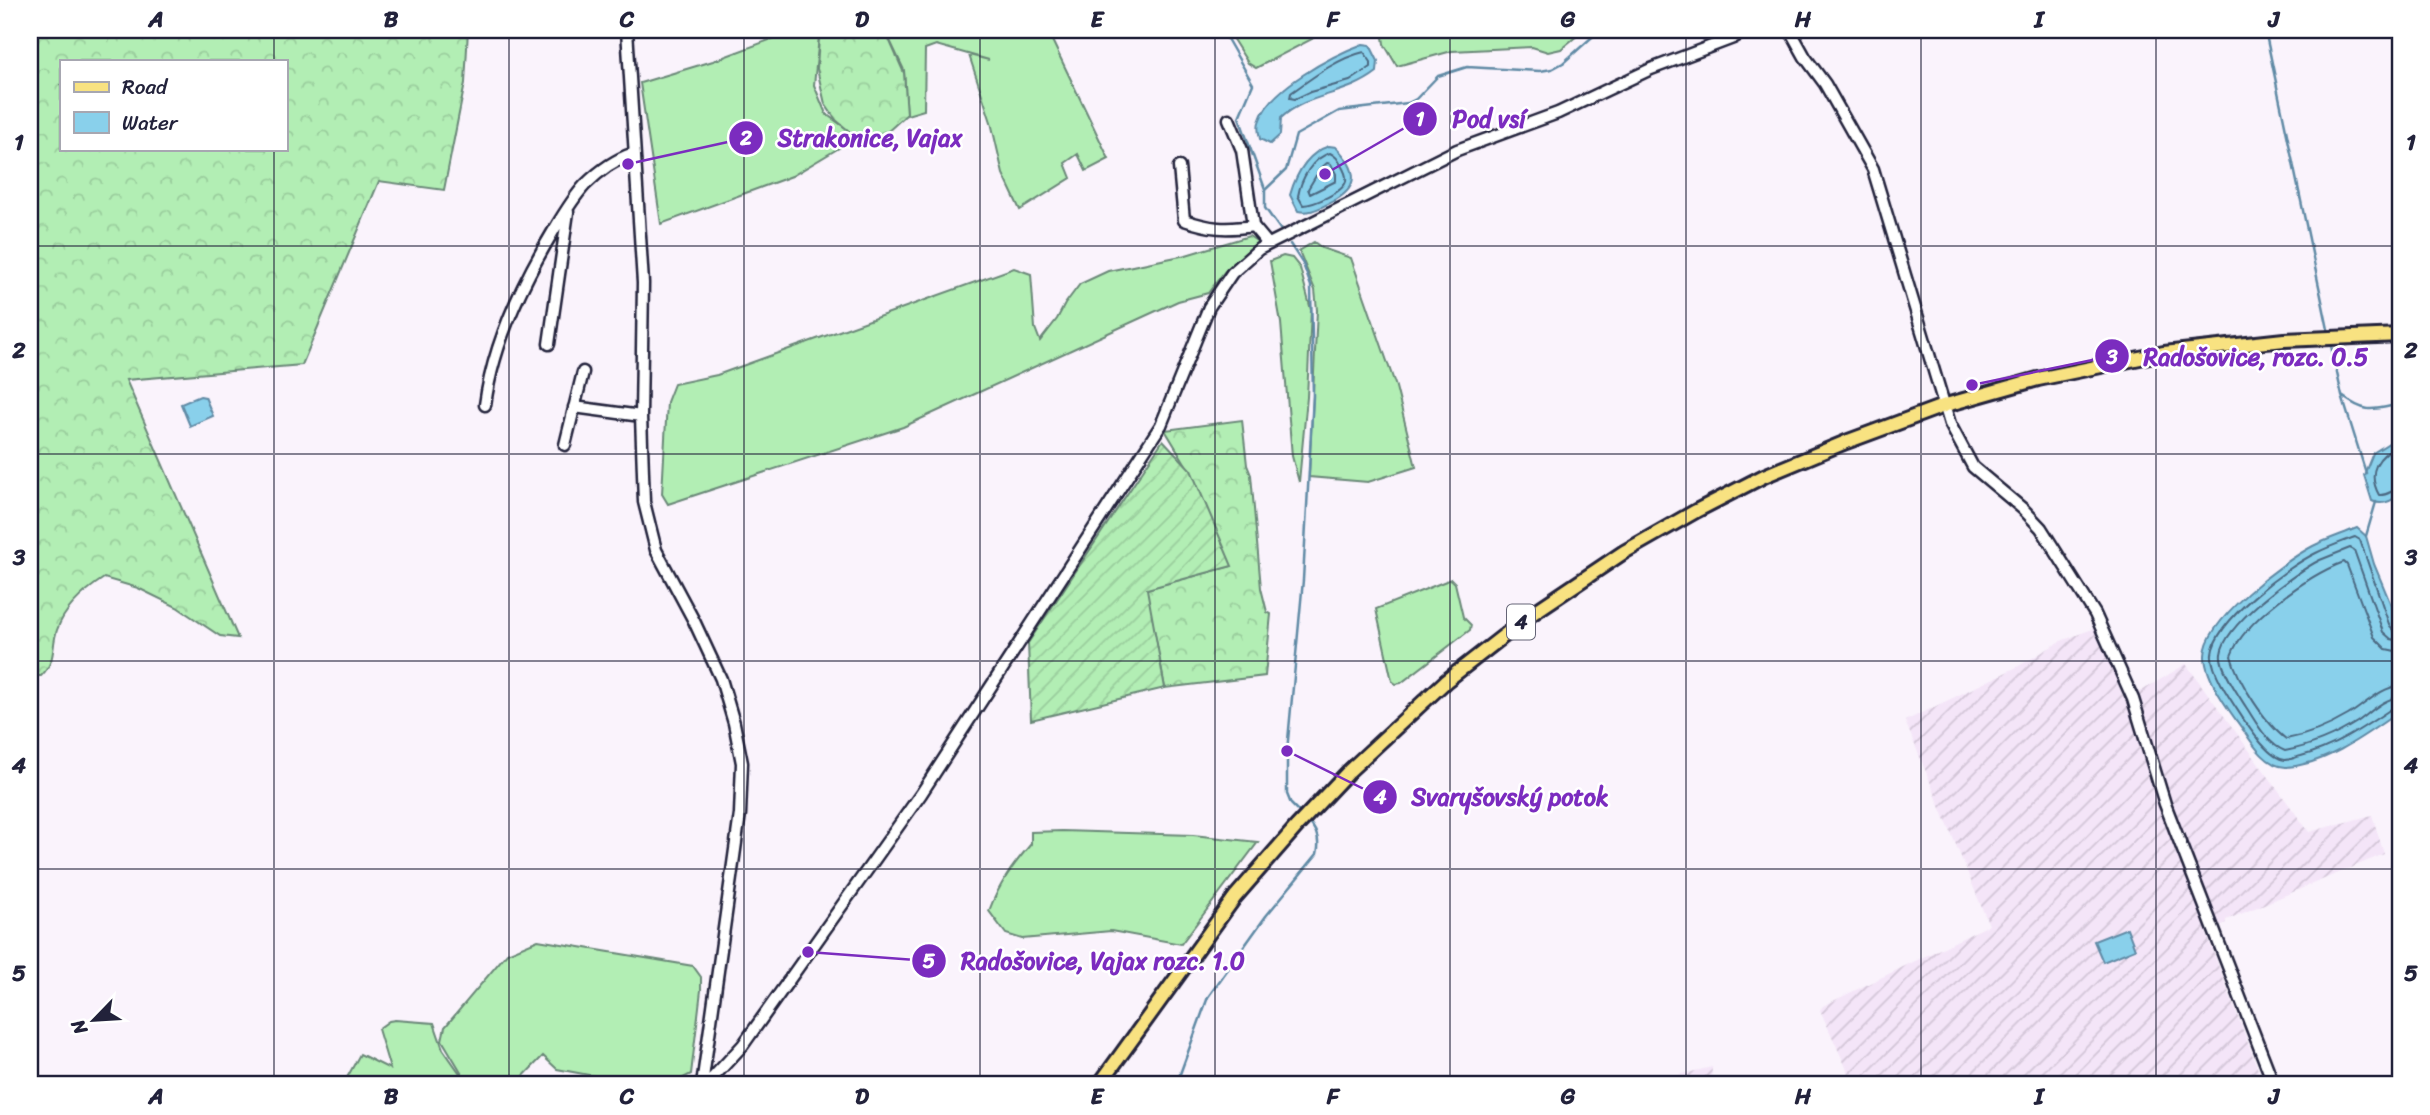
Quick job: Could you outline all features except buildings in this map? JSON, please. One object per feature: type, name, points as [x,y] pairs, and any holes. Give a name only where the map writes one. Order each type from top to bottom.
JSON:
[{"type":"main road","name":"4","points":[[1099,1085],[1235,897],[1310,811],[1381,739],[1446,681],[1533,613],[1624,552],[1764,476],[1946,405],[2038,379],[2164,353],[2284,340],[2400,335]]},
{"type":"street","points":[[626,30],[643,284],[641,416],[644,502],[656,550],[721,679],[742,763],[740,814],[704,1085]]},
{"type":"street","points":[[704,1085],[743,1045],[921,794],[1161,425],[1209,307],[1232,273],[1268,244],[1457,150],[1558,113],[1651,69],[1733,38],[1746,30]]},
{"type":"street","points":[[1790,30],[1874,169],[1951,424],[1972,467],[2023,509],[2041,528],[2095,614],[2133,699],[2165,804],[2274,1085]]},
{"type":"street","points":[[1229,119],[1242,150],[1253,226],[1268,244]]},
{"type":"street","points":[[485,405],[492,373],[514,308],[544,247],[583,187],[595,176],[634,153]]},
{"type":"street","points":[[1179,167],[1184,220],[1206,228],[1228,230],[1253,226]]},
{"type":"street","points":[[549,344],[569,207]]},
{"type":"street","points":[[565,445],[583,372]]},
{"type":"street","points":[[574,407],[641,416]]},
{"type":"shaded area","points":[[2095,628],[2125,701],[2186,664],[2309,832],[2372,815],[2384,854],[2226,920],[2226,923],[2206,933],[2264,1085],[1854,1085],[1820,1010],[1823,1006],[1989,925],[1905,721],[2017,667],[2061,641]]},
{"type":"shaded area","points":[[1712,1067],[1711,1085],[1636,1085]]},
{"type":"green space","points":[[30,30],[468,30],[465,83],[444,190],[379,181],[302,365],[126,380],[238,638],[220,636],[177,607],[138,588],[104,578],[82,594],[60,622],[53,653],[41,676],[30,676]]},
{"type":"green space","points":[[796,30],[817,30],[819,37],[814,85],[826,114],[850,131],[849,142],[792,176],[661,224],[640,83],[713,61]]},
{"type":"green space","points":[[817,30],[885,30],[904,73],[907,114],[885,134],[861,146],[825,104],[817,69]]},
{"type":"green space","points":[[885,30],[1051,30],[1048,32],[1109,159],[1086,171],[1078,154],[1065,163],[1071,178],[1020,210],[1003,174],[991,122],[969,55],[989,60],[936,45],[925,49],[924,110],[907,115],[904,70]]},
{"type":"green space","points":[[1227,30],[1322,30],[1312,39],[1256,68],[1248,63]]},
{"type":"green space","points":[[1382,30],[1584,30],[1561,49],[1548,52],[1532,47],[1452,51],[1397,66],[1384,44]]},
{"type":"green space","points":[[1249,236],[1258,242],[1225,271],[1208,293],[1178,301],[903,427],[668,504],[662,494],[667,402],[674,384],[717,375],[1014,268],[1031,274],[1035,328],[1040,341],[1080,284],[1108,271],[1186,255]]},
{"type":"green space","points":[[1314,242],[1322,248],[1351,258],[1396,387],[1416,467],[1368,482],[1309,477],[1317,310],[1315,290],[1299,251]]},
{"type":"green space","points":[[1283,256],[1292,258],[1300,268],[1311,310],[1299,482],[1292,456],[1281,323],[1270,261]]},
{"type":"green space","points":[[1242,420],[1247,465],[1251,475],[1261,588],[1267,612],[1271,614],[1265,676],[1165,688],[1146,589],[1231,566],[1191,473],[1165,430]]},
{"type":"green space","points":[[1163,440],[1191,470],[1232,566],[1147,589],[1165,688],[1031,720],[1028,643]]},
{"type":"green space","points":[[1451,579],[1455,583],[1463,617],[1471,625],[1470,630],[1401,683],[1396,684],[1392,681],[1376,609]]},
{"type":"green space","points":[[1031,832],[1193,835],[1258,842],[1181,944],[1111,931],[1022,939],[1006,934],[989,911],[997,892],[1012,867],[1031,844]]},
{"type":"green space","points":[[538,940],[693,966],[701,977],[701,990],[691,1074],[670,1085],[642,1085],[557,1069],[543,1056],[515,1085],[472,1085],[442,1040],[445,1027],[507,953]]},
{"type":"green space","points":[[395,1020],[434,1023],[443,1049],[468,1085],[343,1085],[360,1054],[390,1069],[378,1029]]},
{"type":"water","points":[[1363,44],[1370,45],[1378,61],[1377,72],[1352,86],[1303,103],[1281,118],[1280,135],[1270,144],[1260,139],[1259,122],[1275,97],[1319,65]]},
{"type":"water","points":[[1329,146],[1336,147],[1349,164],[1353,178],[1351,185],[1340,197],[1318,209],[1298,211],[1290,195],[1296,179],[1314,154]]},
{"type":"water","points":[[200,396],[205,397],[213,416],[190,426],[181,404]]},
{"type":"water","points":[[2400,436],[2400,494],[2387,502],[2372,501],[2364,475],[2373,453]]},
{"type":"water","points":[[2357,528],[2366,536],[2374,564],[2394,612],[2400,638],[2400,711],[2332,754],[2302,765],[2287,767],[2274,764],[2257,749],[2220,696],[2206,666],[2208,643],[2231,610],[2266,578],[2313,546]]},
{"type":"water","points":[[2127,928],[2135,949],[2103,962],[2094,941]]},
{"type":"waterway","points":[[1222,30],[1253,84],[1239,117],[1265,189]]},
{"type":"waterway","points":[[1280,229],[1265,208],[1265,190],[1286,170],[1296,135],[1339,111],[1408,103],[1416,99],[1438,76],[1467,67],[1540,71],[1552,69],[1563,63],[1600,30]]},
{"type":"waterway","points":[[2265,30],[2329,334]]},
{"type":"waterway","points":[[1290,244],[1303,264],[1311,286],[1313,396],[1303,580],[1287,751],[1287,794],[1291,804],[1303,816]]},
{"type":"waterway","points":[[2330,341],[2342,396],[2357,406],[2369,409],[2400,404]]},
{"type":"waterway","points":[[2342,396],[2366,473]]},
{"type":"waterway","points":[[2366,536],[2376,502]]},
{"type":"waterway","points":[[1176,1085],[1208,997],[1266,916],[1317,854],[1317,836],[1308,821]]},
{"type":"place","name":"Strakonice, Vajax","points":[[628,164]]},
{"type":"place","name":"Pod vsí","points":[[1325,174]]},
{"type":"place","name":"Radošovice, rozc. 0.5","points":[[1972,385]]},
{"type":"place","name":"Svaryšovský potok","points":[[1287,751]]},
{"type":"place","name":"Radošovice, Vajax rozc. 1.0","points":[[808,952]]}]
